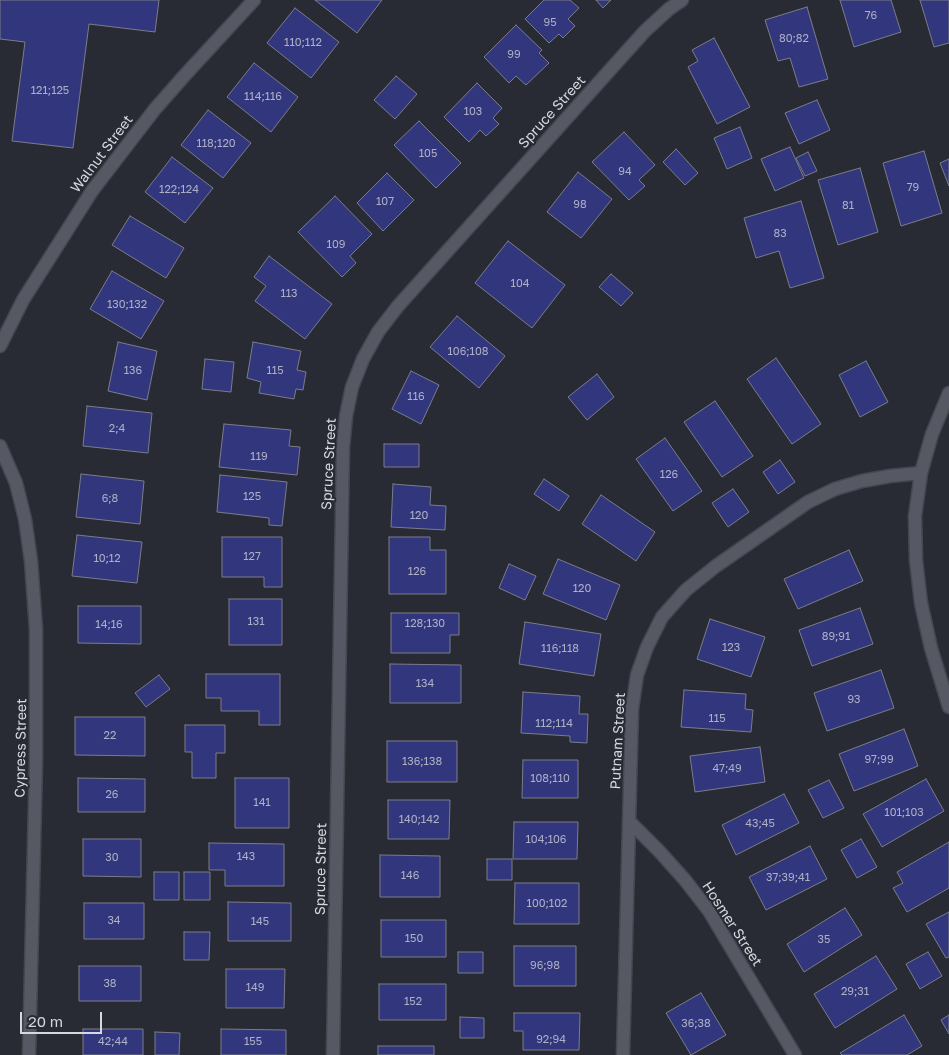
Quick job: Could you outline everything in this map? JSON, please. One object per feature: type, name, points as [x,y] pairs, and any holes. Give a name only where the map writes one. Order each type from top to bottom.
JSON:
[{"type":"street","name":"Walnut Street","points":[[0,346],[24,300],[92,191],[155,109],[254,0]]},
{"type":"street","name":"Spruce Street","points":[[333,1055],[343,448],[346,416],[352,387],[363,359],[378,332],[398,306],[645,31],[682,0]]},
{"type":"street","points":[[949,392],[932,434],[920,473],[916,525],[916,560],[921,603],[931,648],[949,707]]},
{"type":"street","name":"Cypress Street","points":[[0,446],[16,484],[25,519],[31,561],[36,628],[36,762],[29,1055]]},
{"type":"street","name":"Putnam Street","points":[[623,1055],[632,709],[637,675],[647,647],[662,617],[686,590],[716,566],[808,502],[835,489],[862,481],[920,473]]},
{"type":"street","name":"Hosmer Street","points":[[629,822],[680,874],[709,911],[795,1055]]},
{"type":"building","points":[[0,0],[159,0],[155,32],[89,24],[73,148],[12,141],[25,42],[0,39]]},
{"type":"building","points":[[315,0],[382,0],[357,33]]},
{"type":"building","points":[[544,0],[570,0],[579,8],[568,19],[575,26],[563,38],[559,34],[549,43],[525,19]]},
{"type":"building","points":[[596,0],[611,0],[603,8]]},
{"type":"building","points":[[840,0],[891,0],[901,32],[854,47]]},
{"type":"building","points":[[920,0],[949,0],[949,43],[934,47]]},
{"type":"building","points":[[807,7],[828,79],[799,87],[790,58],[778,61],[765,20]]},
{"type":"building","points":[[295,8],[339,42],[311,78],[267,43]]},
{"type":"building","points":[[516,25],[542,50],[539,53],[549,63],[526,85],[516,76],[509,83],[484,57]]},
{"type":"building","points":[[714,38],[750,107],[717,124],[688,67],[698,61],[692,50]]},
{"type":"building","points":[[254,63],[298,97],[271,132],[227,97]]},
{"type":"building","points":[[396,76],[417,94],[395,119],[374,100]]},
{"type":"building","points":[[477,83],[502,108],[493,118],[499,124],[486,136],[480,130],[469,142],[444,117]]},
{"type":"building","points":[[817,100],[830,130],[799,144],[785,113]]},
{"type":"building","points":[[208,110],[251,143],[223,178],[181,145]]},
{"type":"building","points":[[419,121],[461,163],[436,188],[394,145]]},
{"type":"building","points":[[740,127],[752,158],[727,169],[714,138]]},
{"type":"building","points":[[624,132],[655,165],[639,180],[645,186],[629,200],[592,162]]},
{"type":"building","points":[[790,147],[804,178],[775,191],[761,159]]},
{"type":"building","points":[[676,149],[698,173],[685,185],[663,162]]},
{"type":"building","points":[[924,151],[942,213],[901,226],[883,163]]},
{"type":"building","points":[[808,152],[817,171],[805,176],[796,158]]},
{"type":"building","points":[[172,157],[213,188],[185,223],[145,192]]},
{"type":"building","points":[[949,159],[949,186],[940,163]]},
{"type":"building","points":[[860,168],[878,232],[838,245],[818,180]]},
{"type":"building","points":[[578,172],[612,199],[581,238],[547,212]]},
{"type":"building","points":[[387,173],[414,200],[383,231],[357,203]]},
{"type":"building","points":[[335,196],[372,234],[350,256],[356,263],[342,277],[298,232]]},
{"type":"building","points":[[801,201],[824,278],[790,288],[779,251],[756,258],[744,218]]},
{"type":"building","points":[[130,216],[184,248],[166,278],[112,245]]},
{"type":"building","points":[[508,241],[565,285],[532,328],[475,283]]},
{"type":"building","points":[[269,256],[332,304],[305,339],[255,301],[266,286],[254,277]]},
{"type":"building","points":[[112,271],[164,301],[141,339],[90,309]]},
{"type":"building","points":[[611,274],[633,293],[621,306],[599,287]]},
{"type":"building","points":[[457,316],[505,356],[479,388],[430,347]]},
{"type":"building","points":[[118,342],[157,351],[147,400],[108,391]]},
{"type":"building","points":[[253,342],[301,351],[297,370],[306,372],[303,390],[296,389],[294,399],[259,393],[261,382],[247,378]]},
{"type":"building","points":[[776,358],[821,424],[792,444],[747,379]]},
{"type":"building","points":[[205,359],[234,362],[231,392],[202,389]]},
{"type":"building","points":[[866,361],[888,402],[860,417],[839,375]]},
{"type":"building","points":[[411,371],[439,385],[421,424],[392,409]]},
{"type":"building","points":[[597,374],[614,397],[587,420],[568,397]]},
{"type":"building","points":[[715,401],[753,456],[722,477],[684,422]]},
{"type":"building","points":[[87,406],[152,413],[148,453],[83,446]]},
{"type":"building","points":[[224,424],[291,430],[289,446],[300,447],[297,475],[219,467]]},
{"type":"building","points":[[665,438],[702,491],[673,511],[636,459]]},
{"type":"building","points":[[384,444],[419,444],[419,467],[384,467]]},
{"type":"building","points":[[780,460],[795,482],[778,494],[763,472]]},
{"type":"building","points":[[81,474],[144,481],[140,524],[76,517]]},
{"type":"building","points":[[220,475],[287,482],[282,526],[269,525],[269,518],[217,512]]},
{"type":"building","points":[[544,479],[569,496],[559,511],[534,494]]},
{"type":"building","points":[[393,484],[431,487],[430,505],[446,506],[445,530],[391,527]]},
{"type":"building","points":[[733,489],[749,512],[728,527],[712,503]]},
{"type":"building","points":[[601,495],[655,532],[636,561],[582,524]]},
{"type":"building","points":[[77,535],[142,542],[137,583],[72,576]]},
{"type":"building","points":[[222,537],[282,537],[282,587],[264,587],[264,577],[222,577]]},
{"type":"building","points":[[389,537],[430,537],[430,550],[446,550],[446,594],[389,594]]},
{"type":"building","points":[[849,550],[863,581],[798,609],[784,579]]},
{"type":"building","points":[[558,559],[620,585],[606,620],[543,594]]},
{"type":"building","points":[[509,564],[536,576],[525,600],[499,588]]},
{"type":"building","points":[[229,599],[282,599],[282,645],[229,645]]},
{"type":"building","points":[[78,606],[141,606],[141,644],[78,643]]},
{"type":"building","points":[[860,608],[873,644],[812,666],[799,630]]},
{"type":"building","points":[[391,613],[459,613],[459,635],[450,635],[450,653],[391,653]]},
{"type":"building","points":[[710,619],[765,637],[751,677],[697,659]]},
{"type":"building","points":[[525,622],[601,634],[594,676],[519,664]]},
{"type":"building","points":[[390,664],[461,665],[461,703],[390,703]]},
{"type":"building","points":[[881,670],[894,708],[827,731],[814,693]]},
{"type":"building","points":[[206,674],[280,674],[280,725],[259,725],[259,711],[221,711],[221,698],[206,698]]},
{"type":"building","points":[[159,675],[170,689],[146,707],[135,693]]},
{"type":"building","points":[[684,690],[746,694],[745,709],[753,710],[751,732],[681,727]]},
{"type":"building","points":[[523,692],[580,696],[579,714],[588,714],[587,743],[570,742],[570,736],[521,733]]},
{"type":"building","points":[[75,717],[145,717],[145,756],[75,755]]},
{"type":"building","points":[[185,725],[225,725],[225,753],[216,753],[216,778],[192,778],[192,752],[185,752]]},
{"type":"building","points":[[904,729],[918,766],[854,791],[839,754]]},
{"type":"building","points":[[387,741],[457,741],[457,782],[387,782]]},
{"type":"building","points":[[760,747],[765,782],[695,792],[690,756]]},
{"type":"building","points":[[523,760],[578,760],[578,798],[522,798]]},
{"type":"building","points":[[78,778],[145,779],[145,812],[78,812]]},
{"type":"building","points":[[235,778],[289,778],[289,828],[235,828]]},
{"type":"building","points":[[926,779],[944,811],[882,847],[863,814]]},
{"type":"building","points":[[829,780],[844,808],[823,818],[808,790]]},
{"type":"building","points":[[784,794],[799,823],[736,855],[722,825]]},
{"type":"building","points":[[388,800],[450,800],[449,839],[388,839]]},
{"type":"building","points":[[514,822],[578,822],[577,859],[513,859]]},
{"type":"building","points":[[83,839],[141,839],[141,877],[83,876]]},
{"type":"building","points":[[861,839],[877,867],[857,878],[841,850]]},
{"type":"building","points":[[949,842],[949,888],[907,912],[893,888],[903,883],[897,872]]},
{"type":"building","points":[[209,843],[284,844],[284,886],[225,886],[225,870],[209,870]]},
{"type":"building","points":[[810,846],[827,879],[766,910],[749,877]]},
{"type":"building","points":[[380,855],[440,856],[440,897],[380,897]]},
{"type":"building","points":[[487,859],[512,859],[512,880],[487,880]]},
{"type":"building","points":[[154,872],[179,872],[179,900],[154,900]]},
{"type":"building","points":[[184,872],[210,872],[210,900],[184,900]]},
{"type":"building","points":[[515,883],[579,883],[579,924],[514,924]]},
{"type":"building","points":[[228,902],[291,903],[291,941],[228,941]]},
{"type":"building","points":[[84,903],[144,903],[144,939],[84,939]]},
{"type":"building","points":[[845,908],[862,935],[804,972],[787,944]]},
{"type":"building","points":[[949,912],[949,957],[946,958],[926,924]]},
{"type":"building","points":[[381,920],[446,920],[446,957],[381,957]]},
{"type":"building","points":[[184,932],[210,932],[209,960],[184,960]]},
{"type":"building","points":[[514,946],[576,946],[576,986],[514,986]]},
{"type":"building","points":[[458,952],[483,952],[483,973],[458,973]]},
{"type":"building","points":[[928,952],[942,976],[920,989],[906,964]]},
{"type":"building","points":[[876,956],[897,989],[835,1028],[814,994]]},
{"type":"building","points":[[79,966],[141,966],[141,1001],[79,1001]]},
{"type":"building","points":[[226,969],[285,969],[284,1008],[226,1008]]},
{"type":"building","points":[[379,984],[446,984],[446,1020],[379,1020]]},
{"type":"building","points":[[701,993],[726,1035],[691,1055],[666,1013]]},
{"type":"building","points":[[514,1013],[580,1013],[579,1050],[523,1050],[523,1031],[514,1031]]},
{"type":"building","points":[[904,1015],[922,1046],[907,1055],[842,1055],[840,1053]]},
{"type":"building","points":[[949,1015],[949,1034],[941,1020]]},
{"type":"building","points":[[460,1017],[484,1018],[484,1038],[460,1038]]},
{"type":"building","points":[[83,1029],[143,1029],[143,1055],[83,1055]]},
{"type":"building","points":[[221,1029],[286,1030],[286,1055],[221,1055]]},
{"type":"building","points":[[155,1032],[180,1033],[179,1055],[155,1055]]},
{"type":"building","points":[[378,1046],[434,1046],[434,1055],[378,1055]]}]
